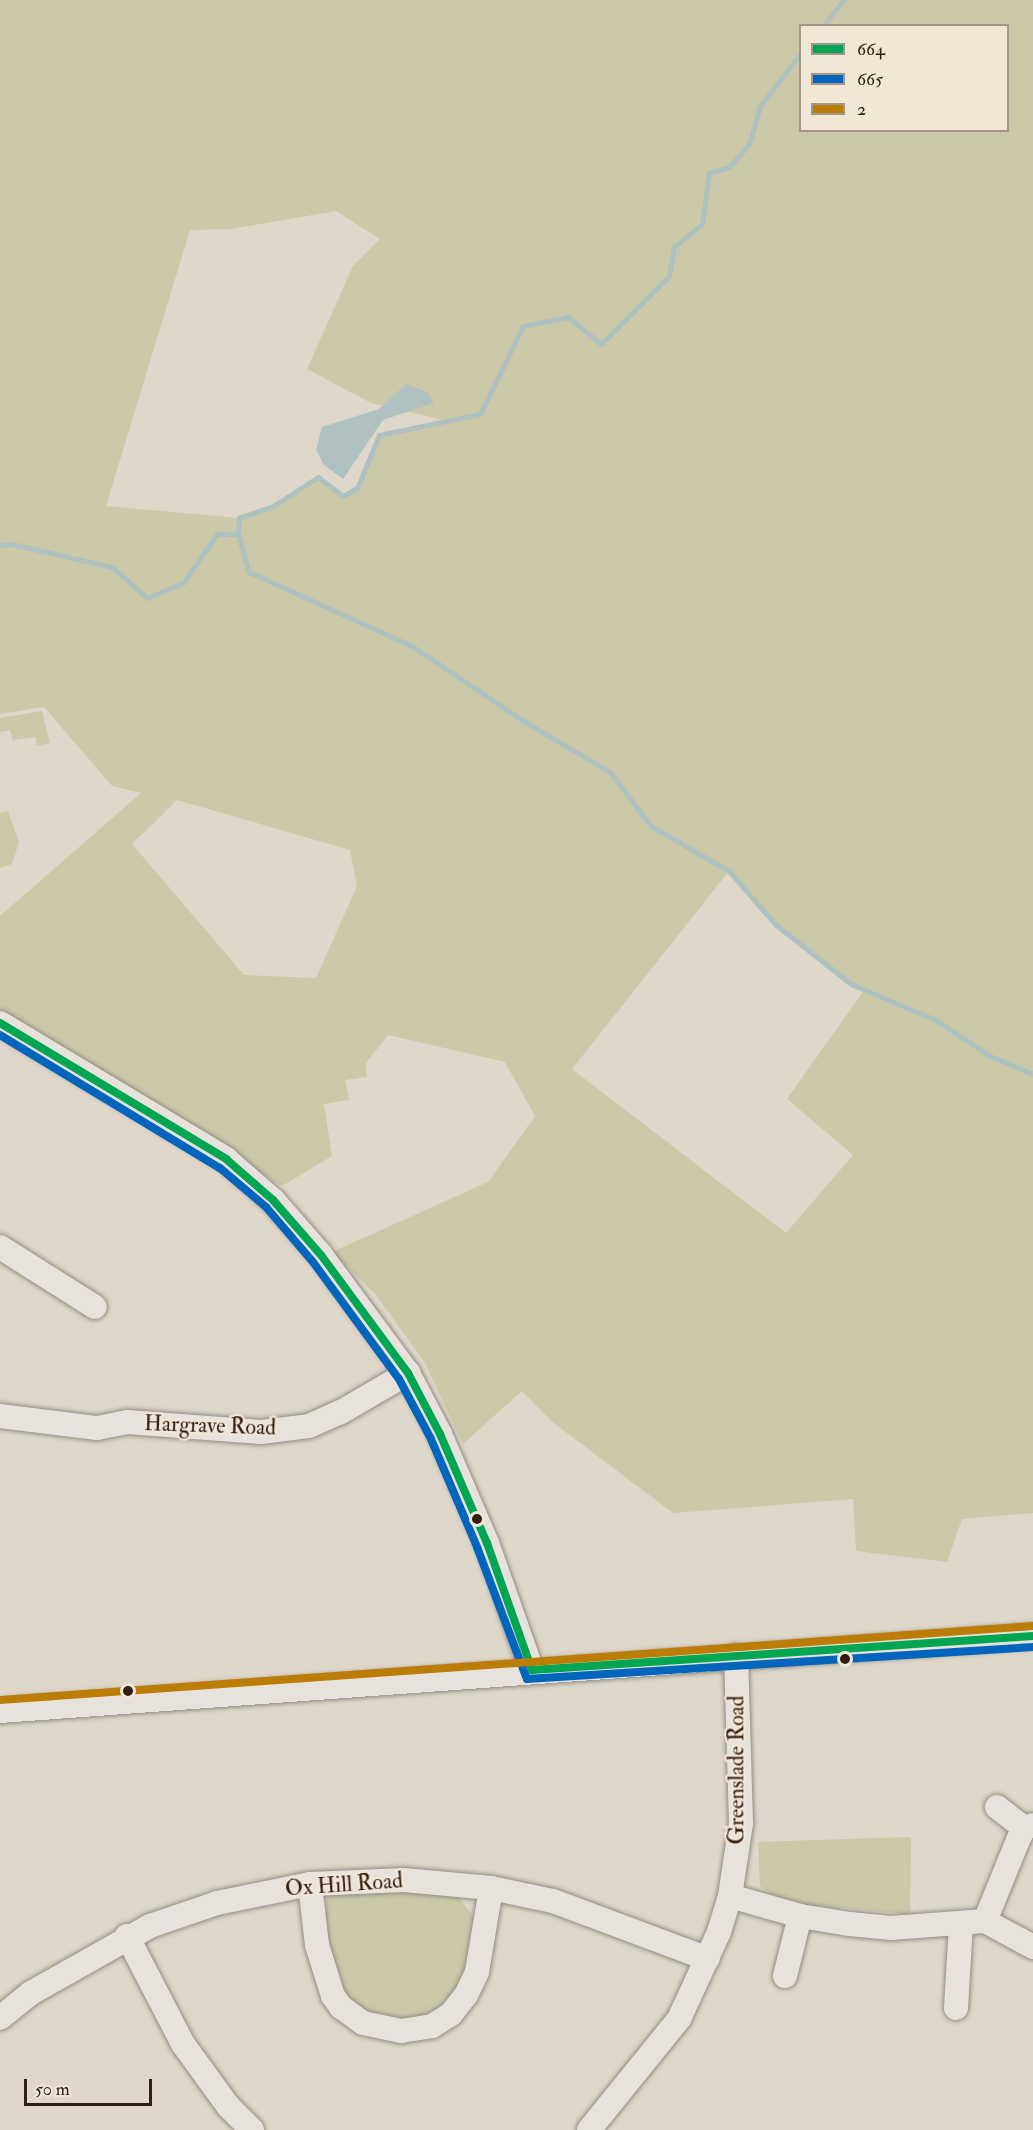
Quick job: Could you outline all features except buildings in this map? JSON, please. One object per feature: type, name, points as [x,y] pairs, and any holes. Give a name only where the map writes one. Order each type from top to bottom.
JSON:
[{"type":"street","points":[[0,1023],[226,1159],[273,1200],[321,1255],[408,1373],[483,1534],[532,1670]]},
{"type":"street","points":[[0,1247],[95,1307]]},
{"type":"street","name":"Hargrave Road","points":[[0,1416],[97,1428],[127,1422],[261,1432],[309,1426],[341,1412],[408,1373]]},
{"type":"street","points":[[0,1711],[532,1670],[1033,1636]]},
{"type":"street","name":"Greenslade Road","points":[[589,2130],[679,2019],[708,1959],[730,1896],[741,1823],[736,1656]]},
{"type":"street","points":[[985,1921],[1029,1827],[997,1807]]},
{"type":"street","name":"Ox Hill Road","points":[[0,2018],[31,1993],[127,1936],[217,1903],[310,1884],[404,1880],[491,1888],[553,1901],[708,1959]]},
{"type":"street","points":[[310,1884],[317,1945],[333,1996],[341,2007],[363,2023],[401,2031],[432,2026],[451,2014],[466,1995],[477,1972],[491,1888]]},
{"type":"street","points":[[730,1896],[800,1916],[891,1928],[961,1925],[985,1921],[1033,1947]]},
{"type":"street","points":[[784,1976],[800,1916]]},
{"type":"street","points":[[956,2008],[961,1925]]},
{"type":"street","points":[[127,1936],[183,2044],[228,2106],[252,2130]]},
{"type":"shaded area","points":[[0,0],[1033,0],[1033,1513],[962,1519],[947,1562],[856,1551],[853,1499],[673,1513],[551,1421],[522,1391],[463,1444],[425,1363],[375,1294],[332,1252],[488,1182],[535,1116],[505,1062],[388,1035],[366,1063],[367,1077],[345,1080],[349,1100],[324,1104],[332,1156],[282,1186],[100,1070],[0,1013],[0,916],[141,793],[112,786],[44,707],[0,714]],"holes":[[[336,211],[380,239],[353,266],[307,369],[371,403],[451,422],[379,435],[357,488],[343,496],[318,477],[273,506],[239,518],[106,506],[190,230],[231,229]],[[177,800],[350,850],[357,886],[316,978],[244,975],[132,844]],[[729,871],[776,925],[851,984],[865,989],[787,1099],[853,1155],[786,1233],[572,1069]]]},
{"type":"shaded area","points":[[406,384],[427,392],[434,403],[383,420],[343,479],[324,465],[316,450],[322,427],[379,409]]},
{"type":"shaded area","points":[[42,711],[50,743],[37,746],[35,737],[13,740],[10,730],[0,732],[0,718]]},
{"type":"shaded area","points":[[8,811],[19,842],[12,864],[0,868],[0,813]]},
{"type":"shaded area","points":[[911,1837],[910,1914],[808,1905],[770,1894],[760,1886],[758,1842]]},
{"type":"shaded area","points":[[399,1889],[458,1897],[478,1922],[459,1995],[417,2024],[379,2022],[339,1990],[320,1913],[333,1890]]},
{"type":"waterway","points":[[825,24],[843,0]]},
{"type":"waterway","points":[[799,55],[760,106],[749,144],[729,167],[709,173],[702,224],[674,247],[669,276],[601,344],[568,317],[523,326],[480,414],[379,435],[357,488],[343,496],[318,477],[273,506],[239,518],[238,534],[249,572],[412,646],[525,722],[610,772],[651,826],[729,871],[776,925],[851,984],[936,1020],[990,1056],[1033,1074]]},
{"type":"waterway","points":[[0,545],[12,544],[112,567],[147,598],[183,583],[217,534],[238,534]]},
{"type":"transit line","name":"664","points":[[0,1023],[226,1159],[273,1200],[321,1255],[408,1373],[440,1434],[487,1543],[532,1670],[1033,1636]]},
{"type":"transit line","name":"665","points":[[0,1035],[220,1168],[266,1207],[313,1262],[399,1379],[431,1439],[477,1547],[527,1679],[1033,1647]]},
{"type":"transit line","name":"2","points":[[0,1700],[1032,1626]]}]
